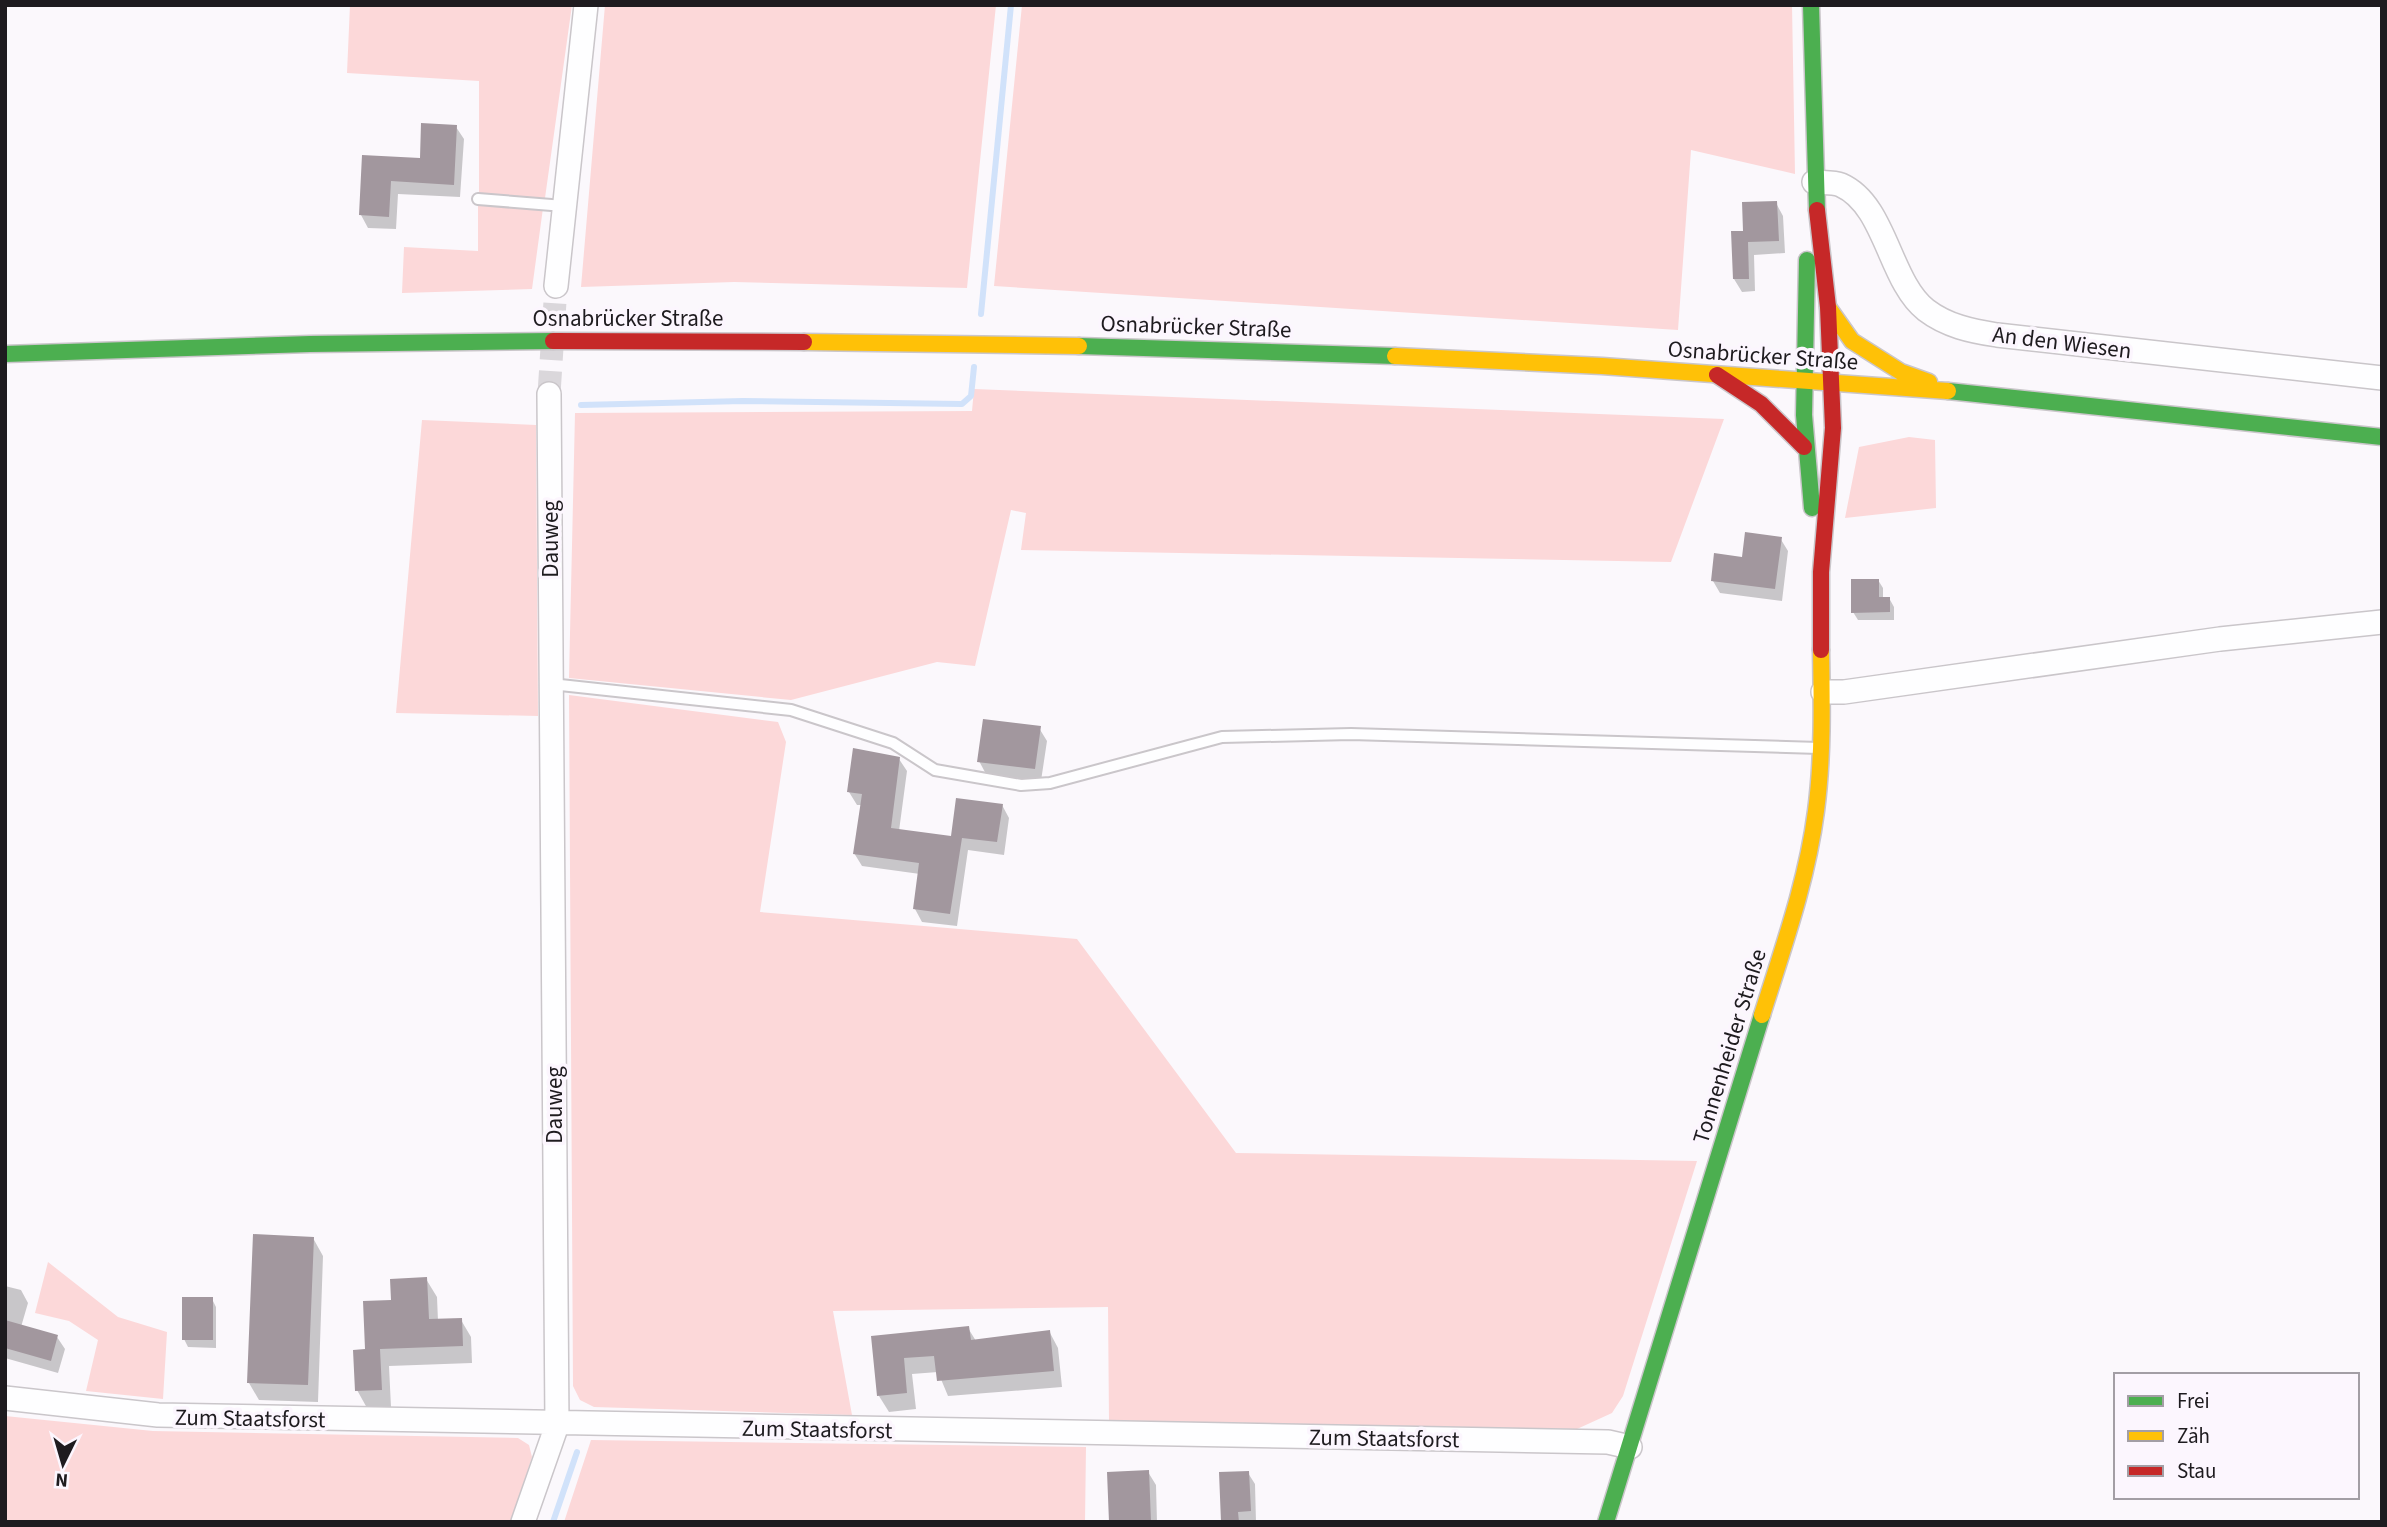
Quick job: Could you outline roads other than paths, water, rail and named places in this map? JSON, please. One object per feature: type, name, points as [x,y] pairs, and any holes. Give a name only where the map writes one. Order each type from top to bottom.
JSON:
[{"type":"main road","name":"Tonnenheider Straße","points":[[1606,1522],[1800,892],[1816,813],[1822,748],[1821,572],[1833,428],[1833,383],[1828,307],[1814,182],[1811,5]]},
{"type":"main road","name":"Tonnenheider Straße","points":[[1814,182],[1808,226],[1803,380],[1804,447],[1821,572]]},
{"type":"main road","name":"Tonnenheider Straße","points":[[1828,307],[1852,341],[1901,372],[1960,393]]},
{"type":"main road","name":"Osnabrücker Straße","points":[[5,354],[107,348],[526,340],[1077,344],[1803,380],[1960,393],[2382,438]]},
{"type":"main road","points":[[1716,374],[1761,404],[1804,447]]},
{"type":"street","points":[[556,286],[586,5]]},
{"type":"street","name":"An den Wiesen","points":[[1814,182],[1839,184],[1857,196],[1911,292],[1923,308],[1943,322],[1997,335],[2382,378]]},
{"type":"street","name":"Dauweg","points":[[523,1522],[557,1425],[549,394]]},
{"type":"street","points":[[1823,692],[1844,692],[2220,639],[2382,622]]},
{"type":"street","name":"Zum Staatsforst","points":[[5,1398],[158,1415],[557,1425],[1594,1442],[1630,1447]]},
{"type":"lane","points":[[478,199],[565,206]]},
{"type":"lane","points":[[551,684],[791,710],[893,743],[935,771],[1021,785],[1050,783],[1222,737],[1351,734],[1822,748]]},
{"type":"waterway","points":[[981,314],[1011,5]]},
{"type":"waterway","points":[[581,405],[743,401],[962,404],[971,396],[974,367]]},
{"type":"waterway","points":[[553,1522],[577,1452]]},
{"type":"tunnel","points":[[549,394],[556,286]]}]
